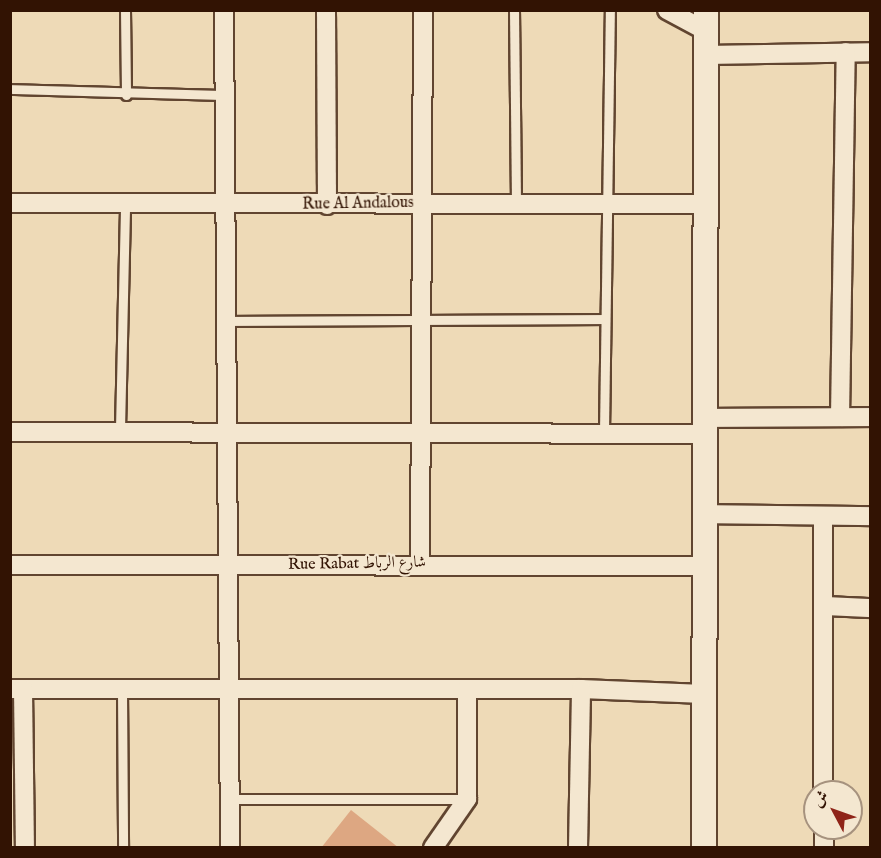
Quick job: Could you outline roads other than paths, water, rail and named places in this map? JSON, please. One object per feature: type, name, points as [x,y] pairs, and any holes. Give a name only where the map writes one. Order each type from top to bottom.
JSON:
[{"type":"street","points":[[224,10],[225,433],[230,848]]},
{"type":"street","points":[[326,10],[327,205]]},
{"type":"street","points":[[420,563],[424,431],[421,202],[423,10]]},
{"type":"street","points":[[667,10],[706,21],[704,848]]},
{"type":"street","points":[[840,417],[846,52]]},
{"type":"street","points":[[706,55],[870,52]]},
{"type":"street","name":"Rue Al Andalous","points":[[10,203],[225,206],[605,201],[706,204]]},
{"type":"street","points":[[10,432],[120,429],[225,433],[604,432],[870,417]]},
{"type":"street","points":[[704,514],[870,516]]},
{"type":"street","points":[[823,516],[823,780]]},
{"type":"street","name":"Rue Rabat شارع الرباط","points":[[10,566],[420,563],[704,566]]},
{"type":"street","points":[[824,606],[870,608]]},
{"type":"street","points":[[25,848],[17,689],[229,692],[580,689],[704,694]]},
{"type":"street","points":[[433,848],[467,799],[467,689]]},
{"type":"street","points":[[578,848],[580,689]]},
{"type":"lane","points":[[125,10],[126,95]]},
{"type":"lane","points":[[514,10],[516,202]]},
{"type":"lane","points":[[604,432],[605,201],[610,10]]},
{"type":"lane","points":[[10,89],[126,95],[226,95]]},
{"type":"lane","points":[[120,429],[125,206]]},
{"type":"lane","points":[[226,321],[424,322],[605,319]]},
{"type":"lane","points":[[122,691],[123,848]]},
{"type":"lane","points":[[231,799],[467,799]]}]
